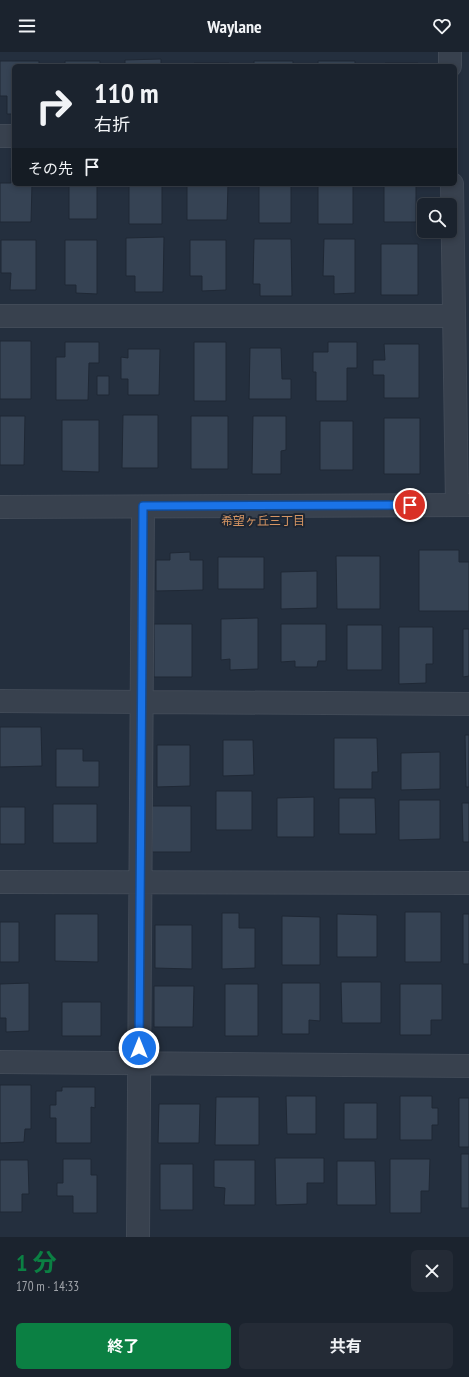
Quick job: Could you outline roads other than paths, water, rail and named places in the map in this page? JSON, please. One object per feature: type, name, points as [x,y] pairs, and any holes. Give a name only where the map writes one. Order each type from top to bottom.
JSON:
[{"type":"street","points":[[450,52],[450,64]]},
{"type":"street","points":[[0,136],[12,136]]},
{"type":"street","points":[[0,507],[463,505],[454,316],[452,186]]},
{"type":"street","points":[[0,316],[454,316]]},
{"type":"street","points":[[138,1237],[143,506]]},
{"type":"street","points":[[0,701],[469,704]]},
{"type":"street","points":[[0,882],[469,882]]},
{"type":"street","points":[[0,1062],[469,1066]]},
{"type":"district","name":"希望ヶ丘三丁目","points":[[263,520]]}]
